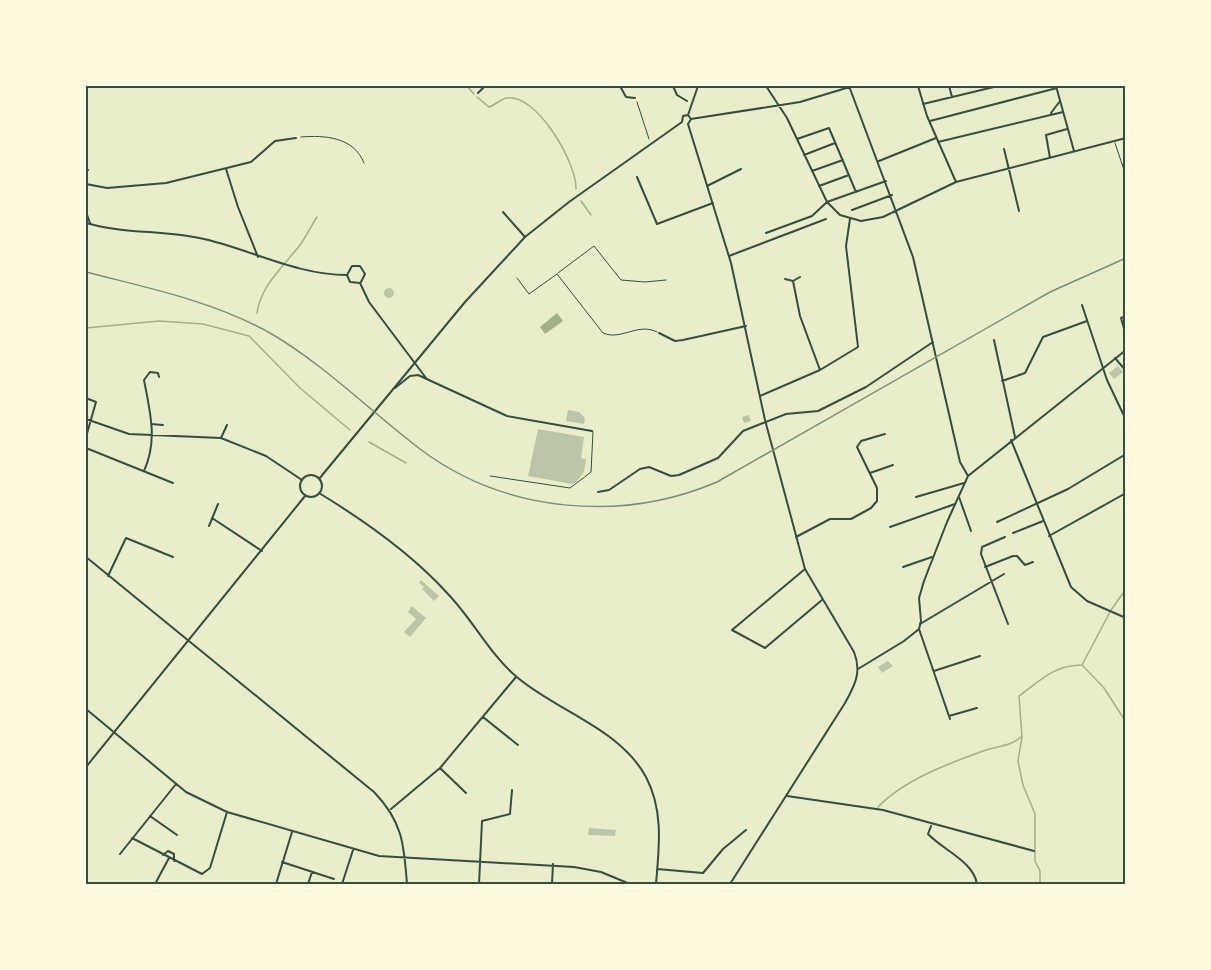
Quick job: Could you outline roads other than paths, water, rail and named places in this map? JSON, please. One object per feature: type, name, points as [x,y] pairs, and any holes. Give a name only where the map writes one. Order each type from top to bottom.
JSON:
[{"type":"street","points":[[478,93],[485,86]]},
{"type":"street","points":[[620,86],[626,97],[635,98]]},
{"type":"street","points":[[673,86],[678,95],[687,101]]},
{"type":"street","points":[[688,115],[698,86]]},
{"type":"street","points":[[766,86],[779,106],[827,202],[840,215],[850,219],[873,220],[956,182],[1125,138]]},
{"type":"street","points":[[691,119],[809,100],[850,86],[892,195],[915,267],[960,462],[968,476]]},
{"type":"street","points":[[918,86],[936,138],[956,182]]},
{"type":"street","points":[[949,86],[952,98]]},
{"type":"street","points":[[979,86],[980,90]]},
{"type":"street","points":[[923,104],[998,86]]},
{"type":"street","points":[[930,122],[1057,87],[1074,152]]},
{"type":"street","points":[[1051,113],[1060,100]]},
{"type":"street","points":[[938,142],[1051,113],[1063,112]]},
{"type":"street","points":[[688,115],[691,119]]},
{"type":"street","points":[[319,479],[465,302],[525,237],[568,202],[682,122],[683,116],[688,115]]},
{"type":"street","points":[[691,119],[688,124],[729,256],[765,420],[805,569],[854,652],[858,669],[857,679],[846,703],[730,885]]},
{"type":"street","points":[[682,122],[688,124]]},
{"type":"street","points":[[796,139],[828,128],[856,192]]},
{"type":"street","points":[[1050,158],[1046,135],[1068,129]]},
{"type":"street","points":[[86,184],[107,188],[151,186],[251,162],[275,141],[296,138]]},
{"type":"street","points":[[879,161],[936,138]]},
{"type":"street","points":[[804,155],[836,143]]},
{"type":"street","points":[[1004,149],[1019,211]]},
{"type":"street","points":[[812,171],[843,160]]},
{"type":"street","points":[[226,168],[238,207],[258,257]]},
{"type":"street","points":[[708,186],[741,169]]},
{"type":"street","points":[[819,186],[849,175]]},
{"type":"street","points":[[637,177],[657,224],[713,203]]},
{"type":"street","points":[[767,242],[767,232],[812,216],[827,202],[886,180]]},
{"type":"street","points":[[852,210],[892,195]]},
{"type":"street","points":[[86,212],[90,225]]},
{"type":"street","points":[[503,213],[525,237]]},
{"type":"street","points":[[729,256],[826,219]]},
{"type":"street","points":[[760,396],[820,370],[858,347],[846,246],[850,219]]},
{"type":"street","points":[[86,223],[206,239],[280,263],[330,274],[347,275]]},
{"type":"street","points":[[347,275],[352,266],[360,266],[365,274],[360,283]]},
{"type":"street","points":[[347,275],[350,282],[360,283]]},
{"type":"street","points":[[785,279],[793,280],[800,277]]},
{"type":"street","points":[[793,280],[800,316],[820,370]]},
{"type":"street","points":[[360,283],[369,302],[428,379]]},
{"type":"street","points":[[1082,305],[1103,368],[1125,420]]},
{"type":"street","points":[[1125,316],[1121,318],[1125,336]]},
{"type":"street","points":[[1002,381],[1025,373],[1043,337],[1087,321]]},
{"type":"street","points":[[659,333],[675,341],[746,326]]},
{"type":"street","points":[[994,340],[1015,437]]},
{"type":"street","points":[[598,492],[609,490],[640,469],[649,467],[671,476],[679,475],[718,458],[743,431],[765,420],[790,412],[818,411],[866,387],[933,342]]},
{"type":"street","points":[[977,708],[950,717],[919,628],[920,594],[958,496],[968,476],[1125,350]]},
{"type":"street","points":[[1115,358],[1125,370]]},
{"type":"street","points":[[144,471],[151,453],[153,436],[144,380],[150,372],[158,373],[159,377]]},
{"type":"street","points":[[395,388],[413,375],[428,379],[507,416],[592,431]]},
{"type":"street","points":[[86,398],[96,402],[86,437]]},
{"type":"street","points":[[86,420],[129,434],[221,438],[266,456],[302,480]]},
{"type":"street","points":[[151,424],[163,425]]},
{"type":"street","points":[[221,438],[227,425]]},
{"type":"street","points":[[796,537],[830,519],[846,520],[871,508],[877,501],[878,493],[857,445],[861,441],[885,434]]},
{"type":"street","points":[[1011,440],[1036,506],[1074,591],[1088,601],[1125,618]]},
{"type":"street","points":[[86,448],[173,483]]},
{"type":"street","points":[[997,522],[1036,506],[1125,454]]},
{"type":"street","points":[[869,473],[893,465]]},
{"type":"street","points":[[302,480],[310,476],[319,479]]},
{"type":"street","points":[[302,480],[300,489],[305,496],[312,497],[319,493],[322,487],[319,479]]},
{"type":"street","points":[[916,497],[964,483]]},
{"type":"street","points":[[319,493],[366,525],[425,571],[448,594],[516,677],[620,744],[636,762],[656,801],[660,837],[656,885]]},
{"type":"street","points":[[1049,536],[1125,493]]},
{"type":"street","points":[[86,767],[87,762],[305,496]]},
{"type":"street","points":[[958,496],[971,531]]},
{"type":"street","points":[[209,526],[218,504]]},
{"type":"street","points":[[890,527],[955,504]]},
{"type":"street","points":[[212,518],[262,551]]},
{"type":"street","points":[[1013,533],[1043,521]]},
{"type":"street","points":[[1005,537],[982,547],[981,554],[1008,624]]},
{"type":"street","points":[[108,576],[126,538],[173,557]]},
{"type":"street","points":[[985,567],[1013,556],[1017,556],[1024,565],[1033,562]]},
{"type":"street","points":[[86,557],[374,792],[391,809],[404,839],[407,885]]},
{"type":"street","points":[[903,567],[933,557]]},
{"type":"street","points":[[805,569],[732,630],[765,648],[822,600]]},
{"type":"street","points":[[920,624],[990,580],[1004,574]]},
{"type":"street","points":[[858,669],[904,641],[919,628]]},
{"type":"street","points":[[933,671],[980,657]]},
{"type":"street","points":[[391,809],[441,768],[516,677]]},
{"type":"street","points":[[86,709],[186,792],[227,812],[352,850],[405,857],[553,864],[591,870],[630,885]]},
{"type":"street","points":[[483,717],[519,745]]},
{"type":"street","points":[[441,768],[466,793]]},
{"type":"street","points":[[120,854],[176,784]]},
{"type":"street","points":[[479,885],[482,821],[510,814],[512,790]]},
{"type":"street","points":[[787,796],[875,809],[1034,851]]},
{"type":"street","points":[[132,838],[202,874],[210,868],[227,812]]},
{"type":"street","points":[[150,816],[177,835]]},
{"type":"street","points":[[931,825],[928,834],[958,857],[976,877],[977,885]]},
{"type":"street","points":[[657,869],[703,873],[723,849],[746,830]]},
{"type":"street","points":[[276,885],[292,831]]},
{"type":"street","points":[[342,885],[352,850]]},
{"type":"street","points":[[163,855],[168,852],[174,854],[174,861]]},
{"type":"street","points":[[155,885],[169,858]]},
{"type":"street","points":[[282,862],[334,879]]},
{"type":"street","points":[[552,885],[553,864]]},
{"type":"street","points":[[308,884],[312,872]]},
{"type":"lane","points":[[1115,141],[1125,176]]},
{"type":"lane","points":[[517,278],[529,294],[594,246],[621,280],[645,282],[666,280]]},
{"type":"lane","points":[[557,274],[603,333],[615,336],[637,328],[649,328],[659,333]]},
{"type":"lane","points":[[490,476],[570,488],[591,472],[592,431]]},
{"type":"waterway","points":[[467,86],[474,94]]},
{"type":"waterway","points":[[477,97],[489,107],[506,98],[518,99],[542,117],[570,163],[576,189]]},
{"type":"waterway","points":[[581,201],[591,215]]},
{"type":"waterway","points":[[257,313],[268,285],[300,245],[317,217]]},
{"type":"waterway","points":[[86,328],[159,321],[203,324],[249,336],[300,388],[350,430]]},
{"type":"waterway","points":[[369,442],[406,463]]},
{"type":"waterway","points":[[1126,589],[1111,610],[1082,665],[1104,688],[1126,722]]},
{"type":"waterway","points":[[1040,884],[1040,871],[1035,861],[1035,814],[1023,785],[1018,761],[1022,737],[1019,696],[1056,671],[1082,665]]},
{"type":"waterway","points":[[878,807],[901,788],[929,773],[958,760],[1009,744],[1021,737]]},
{"type":"railway","points":[[86,272],[203,304],[270,333],[310,359],[420,449],[453,470],[489,487],[526,498],[564,505],[603,506],[642,503],[680,495],[717,482],[1050,292],[1126,258]]}]
